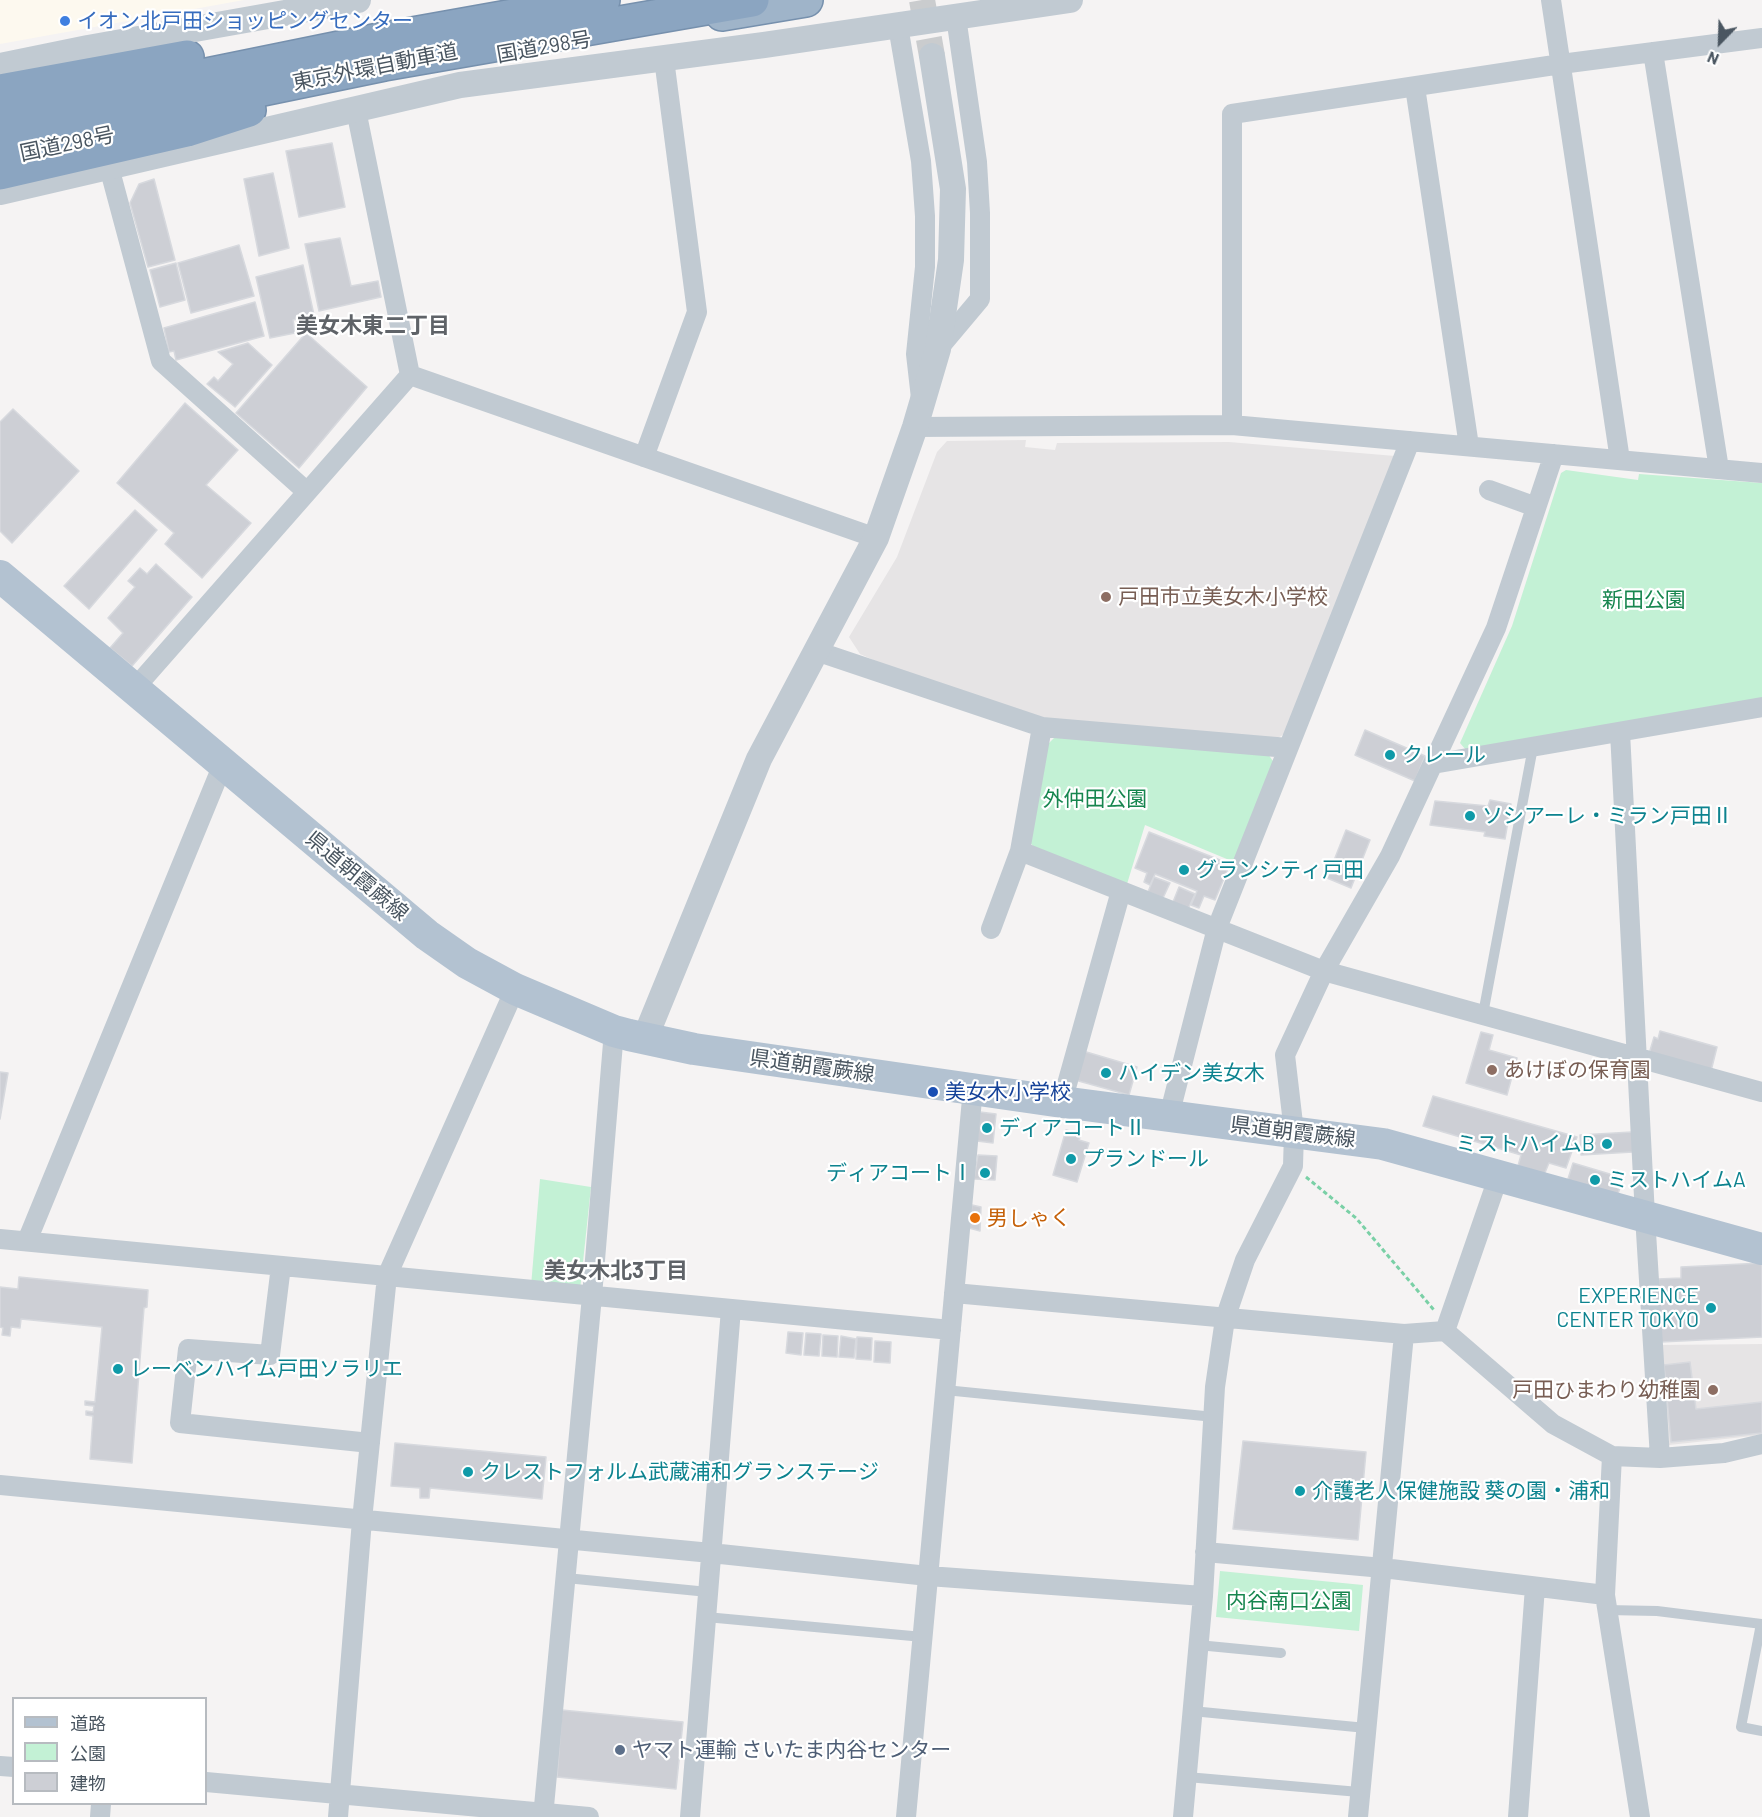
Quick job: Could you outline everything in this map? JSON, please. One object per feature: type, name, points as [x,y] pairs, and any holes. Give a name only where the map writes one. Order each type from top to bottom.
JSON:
[{"type":"highway","points":[[0,91],[145,64],[545,0]]},
{"type":"highway","name":"東京外環自動車道","points":[[0,117],[379,40],[603,0]]},
{"type":"highway","name":"東京外環自動車道","points":[[0,143],[384,64],[752,0]]},
{"type":"highway","name":"国道298号","points":[[0,158],[385,77],[806,0]]},
{"type":"highway","points":[[0,103],[377,26]]},
{"type":"highway","points":[[0,173],[96,160],[282,99]]},
{"type":"main road","name":"県道朝霞蕨線","points":[[0,576],[427,935],[467,963],[515,989],[614,1031],[694,1049],[1062,1102],[1383,1144],[1762,1249]]},
{"type":"street","points":[[0,66],[87,48],[358,0]]},
{"type":"street","points":[[0,192],[96,160],[356,110],[460,86],[764,45],[1070,0]]},
{"type":"street","points":[[1551,0],[1620,460]]},
{"type":"street","points":[[938,349],[980,299],[980,213],[977,162],[956,17]]},
{"type":"street","points":[[704,18],[764,45]]},
{"type":"street","points":[[897,26],[921,161],[925,216],[925,267],[916,354],[918,415]]},
{"type":"street","points":[[1232,425],[1232,114],[1561,64],[1762,38]]},
{"type":"street","points":[[1653,52],[1719,469]]},
{"type":"street","points":[[645,1038],[759,759],[876,538],[938,349],[951,260],[953,189],[932,56]]},
{"type":"street","points":[[644,457],[697,312],[664,59]]},
{"type":"street","points":[[1416,87],[1469,446]]},
{"type":"street","points":[[356,110],[410,375]]},
{"type":"street","points":[[96,160],[161,361],[307,492]]},
{"type":"street","points":[[410,375],[876,538]]},
{"type":"street","points":[[134,689],[410,375]]},
{"type":"street","points":[[918,415],[1232,425],[1762,473]]},
{"type":"street","points":[[1169,1116],[1217,928],[1410,441]]},
{"type":"street","points":[[1183,1817],[1203,1596],[1215,1387],[1225,1319],[1245,1260],[1293,1166],[1294,1132],[1285,1055],[1324,971],[1390,856],[1496,628],[1554,454]]},
{"type":"street","points":[[1489,490],[1536,507]]},
{"type":"street","points":[[816,651],[1042,727],[1288,748]]},
{"type":"street","points":[[1433,764],[1620,732],[1761,714]]},
{"type":"street","points":[[991,929],[1020,851],[1042,727]]},
{"type":"street","points":[[1620,732],[1660,1458]]},
{"type":"street","points":[[27,1241],[223,764]]},
{"type":"street","points":[[1020,851],[1324,971],[1762,1092]]},
{"type":"street","points":[[1062,1102],[1121,891]]},
{"type":"street","points":[[338,1817],[362,1520],[387,1276],[515,989]]},
{"type":"street","points":[[544,1815],[614,1031]]},
{"type":"street","points":[[906,1817],[973,1088]]},
{"type":"street","points":[[1446,1328],[1499,1175]]},
{"type":"street","points":[[0,1239],[951,1330]]},
{"type":"street","points":[[281,1266],[270,1355],[188,1349],[180,1423],[370,1443]]},
{"type":"street","points":[[954,1293],[1404,1334],[1446,1328]]},
{"type":"street","points":[[690,1817],[731,1309]]},
{"type":"street","points":[[1446,1328],[1553,1424],[1612,1456],[1660,1458],[1724,1454],[1762,1444]]},
{"type":"street","points":[[1358,1817],[1404,1334]]},
{"type":"street","points":[[1612,1456],[1606,1603],[1640,1817]]},
{"type":"street","points":[[0,1485],[570,1539],[928,1576],[1203,1596]]},
{"type":"street","points":[[1205,1552],[1383,1568],[1535,1587],[1606,1603]]},
{"type":"street","points":[[1518,1817],[1535,1587]]},
{"type":"street","points":[[207,1782],[544,1815],[589,1817]]},
{"type":"lane","points":[[1482,1014],[1533,747]]},
{"type":"lane","points":[[945,1390],[1214,1417]]},
{"type":"lane","points":[[566,1578],[708,1592]]},
{"type":"lane","points":[[1606,1603],[1762,1624],[1741,1727],[1762,1731]]},
{"type":"lane","points":[[706,1617],[923,1637]]},
{"type":"lane","points":[[1198,1645],[1281,1653]]},
{"type":"lane","points":[[1192,1711],[1366,1728]]},
{"type":"lane","points":[[1186,1777],[1359,1792]]},
{"type":"path","points":[[1293,1166],[1356,1218],[1446,1328]]},
{"type":"shaded area","name":"イオン北戸田ショッピングセンター","points":[[0,0],[244,0],[0,44]]},
{"type":"shaded area","name":"戸田市立美女木小学校","points":[[1026,440],[1025,447],[1055,450],[1057,443],[1229,442],[1395,456],[1284,734],[1275,740],[1040,720],[884,665],[860,654],[849,637],[897,557],[937,452],[947,441]]},
{"type":"shaded area","name":"戸田ひまわり幼稚園","points":[[1762,1344],[1762,1435],[1669,1445],[1660,1345]]},
{"type":"green space","name":"新田公園","points":[[1566,470],[1638,480],[1639,474],[1762,483],[1762,700],[1466,750],[1460,743],[1512,626],[1561,473]]},
{"type":"green space","name":"外仲田公園","points":[[1055,737],[1268,754],[1275,764],[1234,862],[1145,825],[1127,884],[1036,850],[1029,841],[1047,745]]},
{"type":"green space","points":[[540,1179],[591,1187],[580,1290],[531,1286]]},
{"type":"green space","name":"内谷南口公園","points":[[1220,1571],[1363,1585],[1359,1631],[1216,1617]]},
{"type":"building","points":[[332,143],[345,207],[299,217],[286,151]]},
{"type":"building","points":[[273,173],[289,248],[259,256],[244,179]]},
{"type":"building","points":[[154,179],[175,260],[148,267],[130,203],[139,184]]},
{"type":"building","points":[[340,238],[351,286],[378,281],[381,297],[319,311],[305,244]]},
{"type":"building","points":[[239,245],[254,296],[191,313],[178,263]]},
{"type":"building","points":[[176,263],[185,300],[160,307],[150,270]]},
{"type":"building","points":[[303,265],[314,315],[293,320],[295,333],[270,338],[256,277]]},
{"type":"building","points":[[255,302],[264,336],[176,360],[174,351],[169,352],[164,328]]},
{"type":"building","points":[[306,333],[367,387],[299,468],[236,413]]},
{"type":"building","points":[[248,343],[272,365],[235,407],[207,384],[214,377],[218,381],[233,364],[218,352]]},
{"type":"building","points":[[185,403],[238,450],[206,485],[251,523],[202,578],[165,544],[174,533],[117,483]]},
{"type":"building","points":[[13,409],[79,471],[12,543],[0,531],[0,422]]},
{"type":"building","points":[[135,510],[157,530],[89,609],[64,586]]},
{"type":"building","points":[[156,564],[192,597],[132,666],[110,648],[123,633],[108,618],[135,587],[128,581],[140,568],[147,574]]},
{"type":"building","name":"クレール","points":[[1365,730],[1425,756],[1415,781],[1355,755]]},
{"type":"building","name":"ソシアーレ・ミラン戸田Ⅱ","points":[[1490,800],[1511,804],[1505,839],[1484,836],[1485,832],[1430,825],[1435,801],[1488,806]]},
{"type":"building","points":[[1346,830],[1370,840],[1351,888],[1327,878]]},
{"type":"building","name":"グランシティ戸田","points":[[1149,832],[1230,864],[1215,900],[1204,896],[1199,908],[1191,905],[1197,891],[1155,874],[1150,885],[1144,882],[1147,873],[1135,868]]},
{"type":"building","points":[[1154,877],[1170,883],[1163,898],[1148,892]]},
{"type":"building","points":[[1179,887],[1195,894],[1188,909],[1173,902]]},
{"type":"building","points":[[1660,1031],[1717,1047],[1711,1071],[1649,1054],[1654,1037],[1658,1039]]},
{"type":"building","name":"あけぼの保育園","points":[[1481,1032],[1493,1035],[1489,1050],[1517,1058],[1507,1095],[1466,1083]]},
{"type":"building","name":"ハイデン美女木","points":[[1083,1051],[1137,1067],[1129,1095],[1075,1080]]},
{"type":"building","points":[[0,1072],[8,1073],[0,1119]]},
{"type":"building","points":[[1433,1096],[1577,1137],[1566,1168],[1549,1163],[1544,1175],[1518,1166],[1521,1155],[1423,1126]]},
{"type":"building","name":"ディアコートⅡ","points":[[980,1112],[996,1114],[993,1143],[977,1141]]},
{"type":"building","name":"プランドール","points":[[1066,1130],[1081,1134],[1079,1140],[1089,1143],[1077,1182],[1053,1175]]},
{"type":"building","name":"ミストハイムB","points":[[1632,1132],[1633,1152],[1581,1155],[1580,1135]]},
{"type":"building","name":"ディアコートⅠ","points":[[978,1155],[997,1156],[995,1180],[974,1179]]},
{"type":"building","name":"ミストハイムA","points":[[1573,1163],[1623,1178],[1617,1197],[1567,1182]]},
{"type":"building","name":"男しゃく","points":[[972,1205],[981,1207],[980,1231],[969,1228]]},
{"type":"building","name":"EXPERIENCE CENTER TOKYO","points":[[1762,1263],[1762,1337],[1661,1342],[1658,1279],[1681,1278],[1681,1267]]},
{"type":"building","name":"レーベンハイム戸田ソラリエ","points":[[19,1277],[148,1290],[147,1307],[144,1308],[132,1463],[90,1459],[93,1416],[86,1415],[86,1411],[93,1412],[94,1406],[85,1405],[85,1401],[95,1402],[102,1327],[21,1319],[20,1328],[11,1327],[10,1336],[2,1335],[0,1287],[18,1289]]},
{"type":"building","points":[[788,1332],[803,1333],[801,1355],[786,1353]]},
{"type":"building","points":[[806,1333],[821,1334],[819,1356],[804,1355]]},
{"type":"building","points":[[823,1335],[838,1336],[837,1357],[822,1356]]},
{"type":"building","points":[[841,1336],[856,1339],[854,1358],[839,1357]]},
{"type":"building","points":[[857,1337],[872,1338],[871,1360],[856,1359]]},
{"type":"building","points":[[875,1341],[891,1342],[890,1363],[874,1362]]},
{"type":"building","points":[[1690,1362],[1696,1409],[1762,1402],[1762,1433],[1671,1442],[1664,1365]]},
{"type":"building","name":"介護老人保健施設 葵の園・浦和","points":[[1243,1441],[1366,1452],[1358,1540],[1233,1529]]},
{"type":"building","name":"クレストフォルム武蔵浦和グランステージ","points":[[395,1443],[546,1457],[542,1499],[430,1488],[429,1498],[420,1498],[420,1488],[391,1486]]},
{"type":"building","name":"ヤマト運輸 さいたま内谷センター","points":[[562,1710],[683,1722],[676,1789],[557,1777]]},
{"type":"tunnel","points":[[922,0],[932,56]]},
{"type":"place","name":"イオン北戸田ショッピングセンター","points":[[65,21]]},
{"type":"place","name":"戸田市立美女木小学校","points":[[1106,597]]},
{"type":"place","name":"クレール","points":[[1390,755]]},
{"type":"place","name":"ソシアーレ・ミラン戸田Ⅱ","points":[[1470,816]]},
{"type":"place","name":"グランシティ戸田","points":[[1184,870]]},
{"type":"place","name":"あけぼの保育園","points":[[1492,1070]]},
{"type":"place","name":"ハイデン美女木","points":[[1106,1073]]},
{"type":"place","name":"美女木小学校","points":[[933,1092]]},
{"type":"place","name":"ディアコートⅡ","points":[[987,1128]]},
{"type":"place","name":"ミストハイムB","points":[[1607,1144]]},
{"type":"place","name":"プランドール","points":[[1071,1159]]},
{"type":"place","name":"ディアコートⅠ","points":[[985,1173]]},
{"type":"place","name":"ミストハイムA","points":[[1595,1180]]},
{"type":"place","name":"男しゃく","points":[[975,1218]]},
{"type":"place","name":"EXPERIENCE CENTER TOKYO","points":[[1711,1308]]},
{"type":"place","name":"レーベンハイム戸田ソラリエ","points":[[118,1369]]},
{"type":"place","name":"戸田ひまわり幼稚園","points":[[1713,1390]]},
{"type":"place","name":"クレストフォルム武蔵浦和グランステージ","points":[[468,1472]]},
{"type":"place","name":"介護老人保健施設 葵の園・浦和","points":[[1300,1491]]},
{"type":"place","name":"ヤマト運輸 さいたま内谷センター","points":[[620,1750]]},
{"type":"district","name":"美女木東二丁目","points":[[373,326]]},
{"type":"district","name":"美女木北3丁目","points":[[616,1271]]}]
